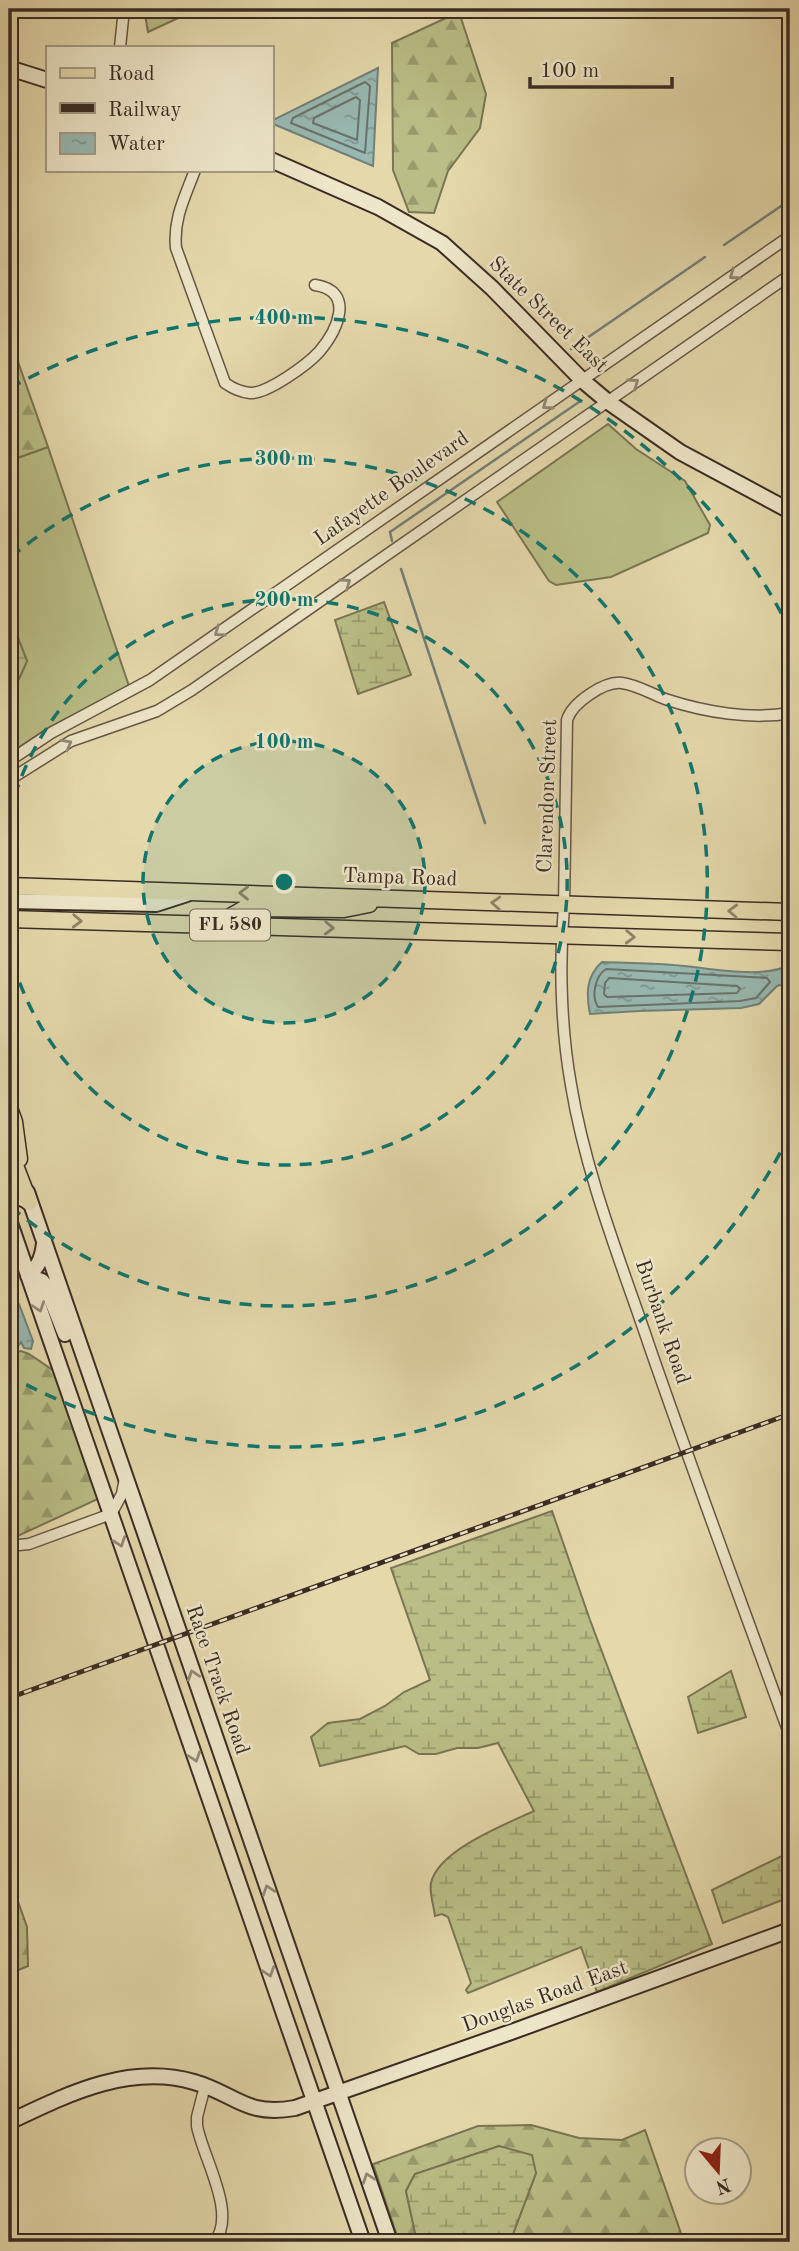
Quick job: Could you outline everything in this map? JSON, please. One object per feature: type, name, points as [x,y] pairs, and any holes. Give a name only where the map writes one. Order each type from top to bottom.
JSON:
[{"type":"main road","points":[[9,68],[46,80]]},
{"type":"main road","name":"State Street East","points":[[273,161],[378,207],[442,243],[492,288],[582,380],[607,401],[680,452],[787,506]]},
{"type":"main road","name":"Tampa Road","points":[[9,887],[790,912]]},
{"type":"main road","points":[[9,901],[156,904],[192,892]]},
{"type":"main road","points":[[226,925],[232,916],[246,908],[344,909],[392,899]]},
{"type":"main road","name":"FL 580","points":[[9,919],[790,942]]},
{"type":"main road","points":[[9,1108],[14,1122],[14,1154]]},
{"type":"main road","points":[[9,1130],[29,1202]]},
{"type":"main road","points":[[9,1188],[13,1194],[29,1202]]},
{"type":"main road","points":[[15,1239],[19,1214],[29,1202]]},
{"type":"main road","name":"Race Track Road","points":[[29,1202],[390,2242]]},
{"type":"main road","points":[[9,1220],[363,2242]]},
{"type":"main road","points":[[28,1276],[38,1267],[44,1244]]},
{"type":"main road","points":[[28,1276],[41,1281],[50,1293],[85,1391],[101,1410]]},
{"type":"main road","points":[[90,1454],[108,1430]]},
{"type":"main road","name":"Douglas Road East","points":[[9,2122],[62,2097],[109,2081],[166,2078],[205,2086],[257,2109],[283,2110],[339,2093],[790,1930]]},
{"type":"street","points":[[120,46],[124,9]]},
{"type":"street","points":[[194,172],[177,216],[174,230],[176,248],[225,383],[235,390],[250,393],[265,390],[318,353],[337,320],[341,303],[336,293],[316,285]]},
{"type":"street","name":"Lafayette Boulevard","points":[[9,761],[51,733],[150,680],[790,236]]},
{"type":"street","points":[[9,780],[71,741],[157,711],[192,690],[790,275]]},
{"type":"street","name":"Clarendon Street","points":[[564,906],[567,720],[572,708],[581,700],[612,684],[624,683],[704,710],[742,714],[790,713]]},
{"type":"street","name":"Burbank Road","points":[[564,906],[561,935],[570,1084],[589,1163],[675,1420],[790,1736]]},
{"type":"street","points":[[9,1546],[29,1544],[111,1514],[122,1494],[125,1478]]},
{"type":"street","points":[[205,2086],[198,2110],[197,2126],[223,2213],[221,2230],[214,2242]]},
{"type":"green space","points":[[144,9],[198,9],[148,32]]},
{"type":"green space","points":[[459,12],[486,94],[480,128],[448,171],[434,213],[409,212],[393,170],[392,43]]},
{"type":"green space","points":[[16,356],[48,447],[9,461],[9,358]]},
{"type":"green space","points":[[608,424],[636,449],[685,481],[710,525],[708,533],[611,577],[556,585],[549,581],[497,502]]},
{"type":"green space","points":[[48,447],[129,686],[48,728],[9,754],[9,687],[19,679],[27,661],[9,615],[9,461]]},
{"type":"green space","points":[[384,602],[411,675],[358,694],[335,620]]},
{"type":"green space","points":[[9,615],[27,661],[19,679],[9,687]]},
{"type":"green space","points":[[9,1351],[29,1354],[57,1373],[100,1498],[9,1540]]},
{"type":"green space","points":[[552,1511],[590,1620],[712,1944],[597,1992],[581,1947],[468,1993],[466,1990],[471,1983],[448,1917],[442,1914],[435,1916],[431,1883],[436,1871],[459,1849],[534,1811],[498,1743],[478,1748],[457,1748],[436,1754],[419,1754],[405,1746],[320,1766],[311,1737],[328,1723],[360,1719],[404,1692],[430,1680],[391,1568]]},
{"type":"green space","points":[[731,1671],[746,1717],[698,1733],[688,1697]]},
{"type":"green space","points":[[790,1852],[790,1897],[723,1923],[712,1890]]},
{"type":"green space","points":[[9,1893],[15,1893],[27,1927],[28,1966],[9,1974]]},
{"type":"green space","points":[[531,2125],[579,2138],[622,2140],[645,2130],[684,2242],[510,2242],[536,2173],[499,2146],[415,2174],[406,2191],[417,2242],[399,2242],[373,2164],[478,2126]]},
{"type":"green space","points":[[499,2146],[532,2155],[536,2173],[510,2242],[417,2242],[406,2191],[415,2174]]},
{"type":"water","points":[[378,68],[373,166],[273,124],[273,120]]},
{"type":"water","points":[[602,962],[664,964],[748,972],[764,972],[790,965],[790,982],[777,986],[759,1004],[741,1008],[590,1014],[588,986],[593,973]]},
{"type":"water","points":[[9,1302],[19,1304],[33,1341],[31,1349],[24,1348],[21,1342],[17,1348],[9,1347]]},
{"type":"waterway","points":[[724,245],[790,200]]},
{"type":"waterway","points":[[571,349],[705,257]]},
{"type":"waterway","points":[[392,541],[390,532],[579,402]]},
{"type":"waterway","points":[[401,569],[485,823]]},
{"type":"railway","points":[[9,1698],[790,1414]]}]
